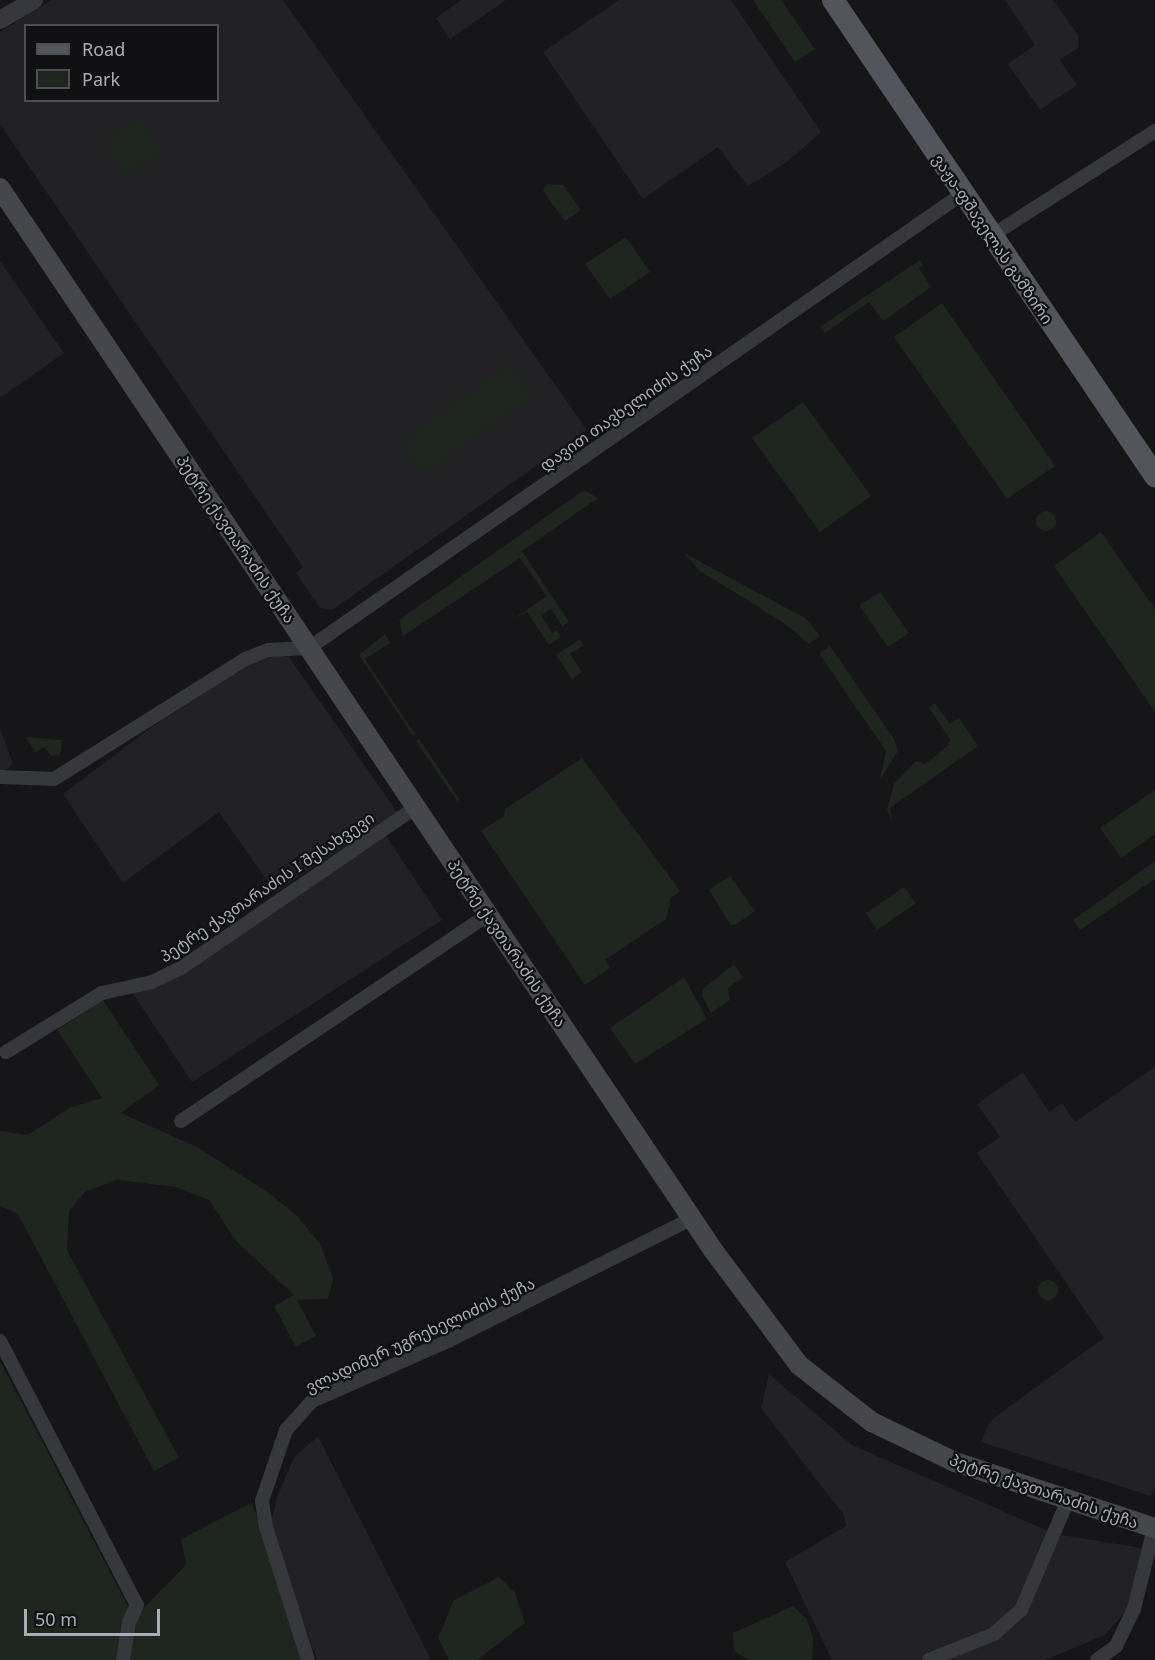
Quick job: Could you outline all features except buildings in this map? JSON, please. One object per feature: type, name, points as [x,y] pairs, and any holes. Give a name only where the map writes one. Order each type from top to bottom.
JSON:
[{"type":"main road","name":"ვაჟა-ფშაველას გამზირი","points":[[833,0],[962,194],[1155,476]]},
{"type":"main road","name":"პეტრე ქავთარაძის ქუჩა","points":[[0,188],[747,1300],[799,1365],[828,1390],[872,1422],[947,1459],[1067,1502],[1154,1528]]},
{"type":"street","points":[[0,20],[33,0]]},
{"type":"street","points":[[991,236],[1155,131]]},
{"type":"street","name":"დავით თავხელიძის ქუჩა","points":[[309,648],[962,194]]},
{"type":"street","points":[[0,777],[54,779],[245,659],[267,650],[309,648]]},
{"type":"street","name":"პეტრე ქავთარაძის I შესახვევი","points":[[6,1052],[102,993],[152,982],[181,968],[416,807]]},
{"type":"street","points":[[181,1121],[489,915]]},
{"type":"street","name":"ვლადიმერ უგრეხელიძის ქუჩა","points":[[308,1660],[266,1527],[262,1502],[286,1430],[312,1401],[448,1341],[693,1218]]},
{"type":"street","points":[[0,1341],[137,1605],[129,1622],[123,1660]]},
{"type":"street","points":[[929,1660],[994,1634],[1021,1610],[1067,1502]]},
{"type":"street","points":[[1097,1660],[1116,1646],[1134,1609],[1154,1528]]},
{"type":"shaded area","points":[[52,0],[283,0],[587,430],[332,610],[320,608],[296,573],[303,567],[0,124],[0,32]]},
{"type":"shaded area","points":[[461,0],[506,0],[450,39],[436,18]]},
{"type":"shaded area","points":[[619,0],[731,0],[821,132],[788,161],[748,186],[718,147],[643,199],[543,52]]},
{"type":"shaded area","points":[[1005,0],[1053,0],[1078,35],[1079,47],[1060,60],[1077,85],[1040,110],[1008,64],[1035,45]]},
{"type":"shaded area","points":[[0,261],[64,353],[0,398]]},
{"type":"shaded area","points":[[280,655],[289,657],[397,812],[275,892],[219,812],[123,883],[63,794],[156,724],[248,664]]},
{"type":"shaded area","points":[[0,727],[13,765],[0,774]]},
{"type":"shaded area","points":[[386,836],[442,920],[192,1082],[129,988],[184,972]]},
{"type":"shaded area","points":[[1155,1067],[1155,1487],[1151,1496],[981,1442],[989,1423],[1003,1411],[1104,1338],[977,1153],[1000,1137],[977,1104],[1023,1072],[1049,1112],[1062,1103],[1075,1122]]},
{"type":"shaded area","points":[[769,1374],[852,1445],[1055,1534],[1148,1549],[1130,1606],[1105,1635],[1045,1660],[832,1660],[785,1562],[846,1526],[844,1515],[761,1408]]},
{"type":"shaded area","points":[[318,1436],[431,1660],[317,1660],[270,1528],[277,1497],[294,1458]]},
{"type":"green space","points":[[753,0],[781,0],[815,49],[795,62]]},
{"type":"green space","points":[[139,117],[163,151],[126,177],[102,142]]},
{"type":"green space","points":[[547,184],[563,185],[581,210],[565,221],[543,191]]},
{"type":"green space","points":[[626,237],[650,272],[610,299],[585,264]]},
{"type":"green space","points":[[920,260],[923,265],[919,268],[931,287],[883,321],[869,302],[825,333],[820,327]]},
{"type":"green space","points":[[942,303],[1055,466],[1007,499],[894,337]]},
{"type":"green space","points":[[509,363],[533,396],[423,475],[400,442]]},
{"type":"green space","points":[[803,402],[871,496],[820,532],[752,438]]},
{"type":"green space","points":[[584,490],[598,498],[522,551],[569,622],[562,626],[551,609],[541,615],[552,633],[557,630],[561,637],[549,645],[527,612],[513,619],[547,596],[520,558],[403,636],[399,620]]},
{"type":"green space","points":[[1046,511],[1053,514],[1056,521],[1053,528],[1046,531],[1039,528],[1036,521],[1039,514]]},
{"type":"green space","points":[[1101,532],[1155,609],[1155,712],[1054,566]]},
{"type":"green space","points":[[684,553],[805,618],[820,636],[809,644],[784,623],[700,571]]},
{"type":"green space","points":[[880,592],[909,633],[888,647],[859,605]]},
{"type":"green space","points":[[385,634],[390,643],[365,659],[415,734],[413,736],[359,655]]},
{"type":"green space","points":[[580,639],[584,645],[570,654],[582,672],[572,679],[556,655]]},
{"type":"green space","points":[[830,646],[894,739],[898,751],[880,780],[886,751],[819,653]]},
{"type":"green space","points":[[935,703],[950,724],[959,718],[978,746],[890,808],[893,822],[887,810],[894,784],[916,761],[925,764],[949,745],[950,739],[929,708]]},
{"type":"green space","points":[[26,737],[62,740],[60,755],[51,756],[45,747],[35,752]]},
{"type":"green space","points":[[419,739],[460,800],[457,801],[416,741]]},
{"type":"green space","points":[[582,758],[680,891],[671,898],[666,919],[605,960],[610,968],[585,985],[481,831],[504,816],[505,809]]},
{"type":"green space","points":[[1155,790],[1155,834],[1121,858],[1100,828]]},
{"type":"green space","points":[[1155,861],[1155,879],[1080,930],[1073,920]]},
{"type":"green space","points":[[730,876],[755,911],[735,925],[731,925],[709,890]]},
{"type":"green space","points":[[904,887],[916,903],[877,930],[866,913]]},
{"type":"green space","points":[[734,964],[743,977],[728,988],[730,1000],[711,1013],[702,996],[703,989]]},
{"type":"green space","points":[[684,977],[707,1019],[635,1064],[610,1028]]},
{"type":"green space","points":[[103,1000],[159,1085],[121,1113],[199,1148],[269,1193],[298,1217],[321,1245],[333,1279],[328,1299],[297,1300],[316,1336],[296,1347],[274,1306],[294,1295],[236,1241],[209,1200],[176,1187],[116,1180],[85,1192],[69,1211],[67,1250],[179,1458],[154,1471],[18,1214],[0,1206],[0,1131],[28,1135],[69,1108],[102,1098],[57,1030]]},
{"type":"green space","points":[[1048,1280],[1055,1283],[1058,1290],[1055,1297],[1048,1300],[1041,1297],[1038,1290],[1041,1283]]},
{"type":"green space","points":[[0,1361],[134,1618],[186,1565],[181,1539],[251,1503],[262,1527],[303,1660],[0,1660]]},
{"type":"green space","points":[[499,1577],[515,1593],[525,1623],[477,1660],[449,1660],[438,1638],[454,1600]]},
{"type":"green space","points":[[793,1606],[807,1619],[813,1638],[812,1660],[748,1660],[734,1651],[733,1633]]}]
